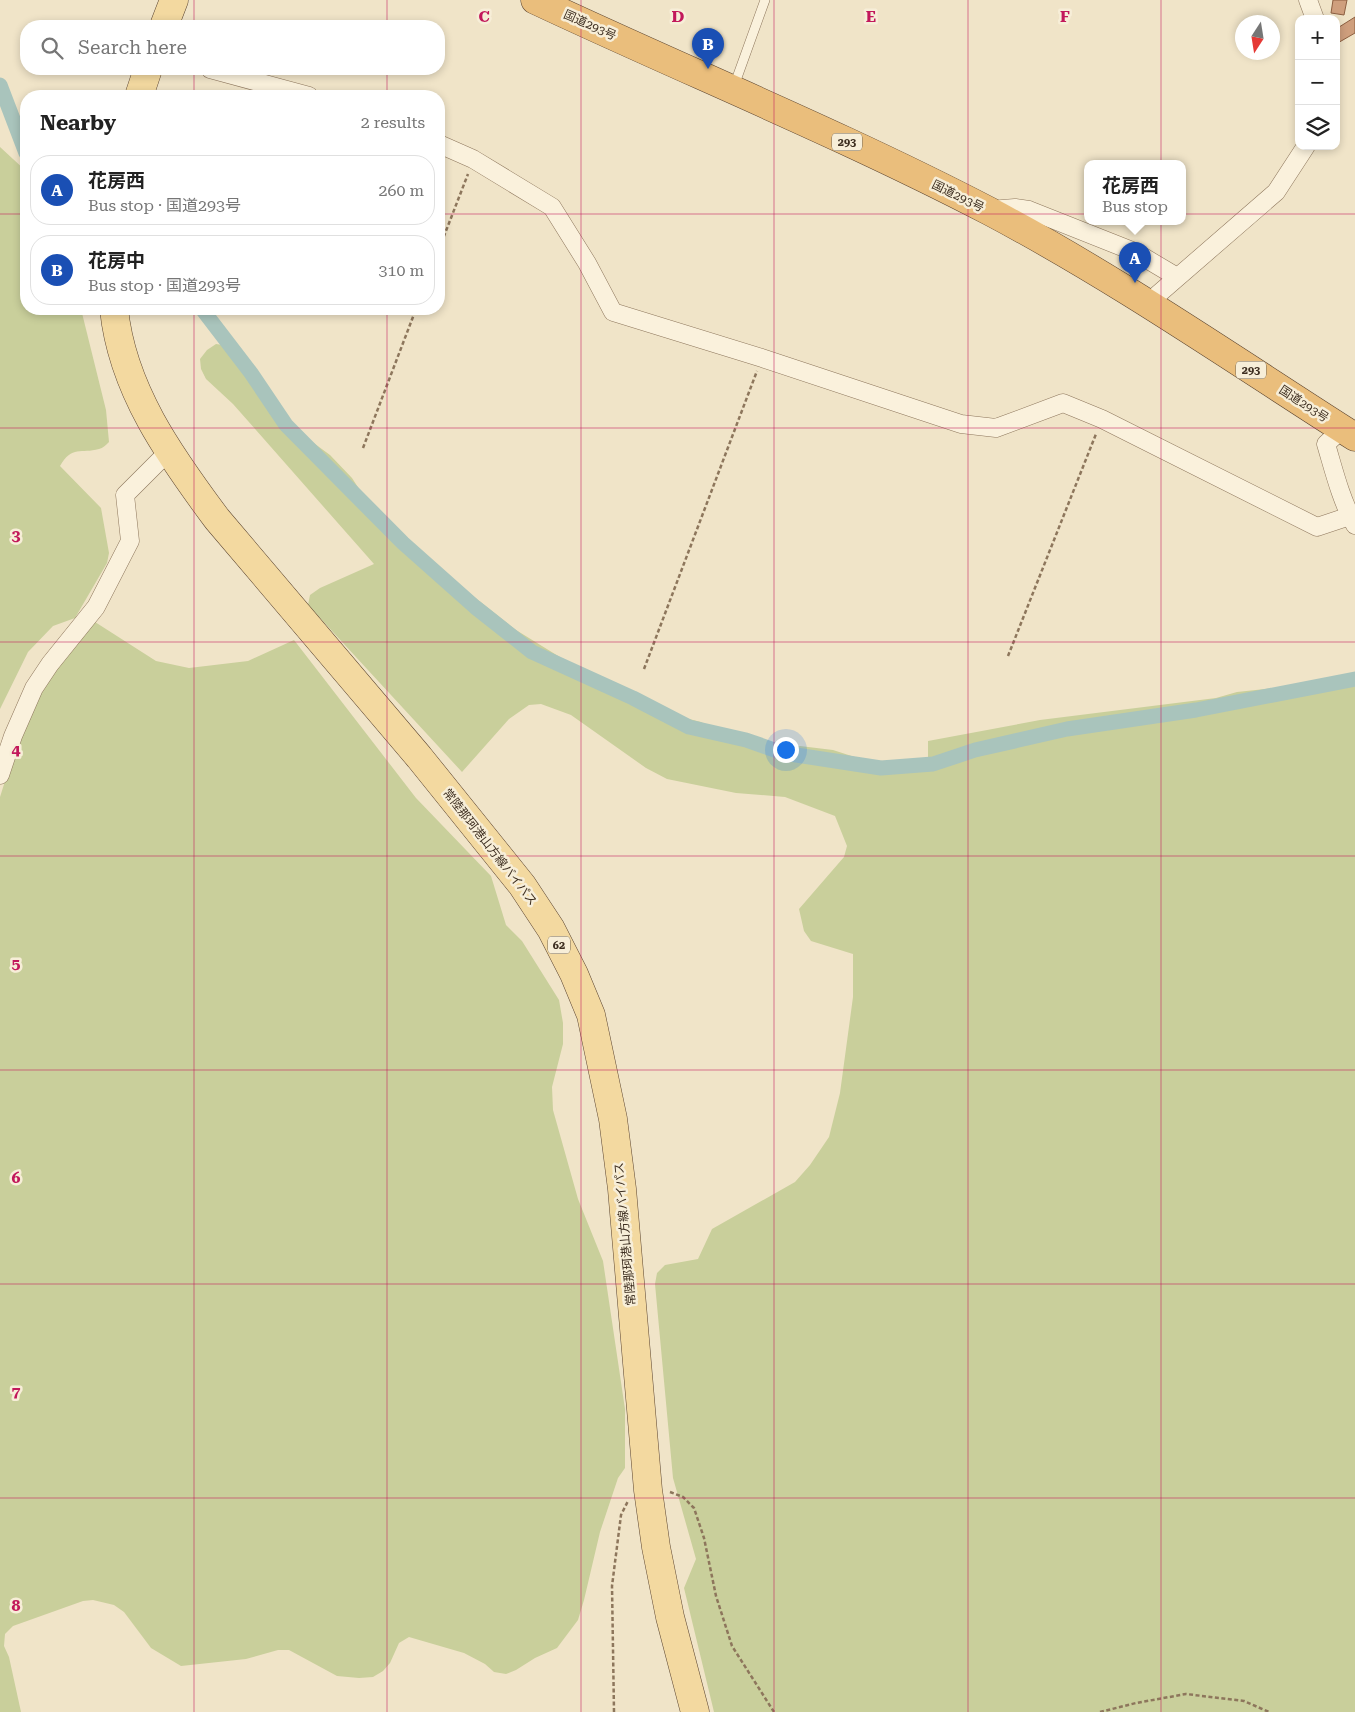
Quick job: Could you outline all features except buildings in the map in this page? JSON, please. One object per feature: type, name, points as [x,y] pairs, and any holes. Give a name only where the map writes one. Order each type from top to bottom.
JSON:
[{"type":"highway","name":"国道293号","points":[[536,0],[733,89],[988,210],[1074,258],[1148,303],[1349,433]]},
{"type":"main road","points":[[166,20],[174,0]]},
{"type":"main road","points":[[141,90],[146,75]]},
{"type":"main road","name":"常陸那珂港山方線バイパス","points":[[115,315],[126,367],[144,409],[169,451],[217,519],[419,757],[522,885],[550,929],[574,974],[591,1015],[614,1119],[622,1189],[648,1490],[656,1547],[668,1608],[695,1712]]},
{"type":"street","points":[[1308,0],[1314,15]]},
{"type":"street","points":[[232,75],[287,90]]},
{"type":"street","points":[[445,147],[473,159],[552,207],[587,263],[613,312],[762,358],[961,424],[996,428],[1063,403],[1102,419],[1317,526],[1352,521],[1337,482],[1326,444],[1349,433]]},
{"type":"street","points":[[1148,303],[1276,192],[1304,150]]},
{"type":"street","points":[[988,210],[1015,208],[1029,210],[1135,252],[1177,278]]},
{"type":"street","points":[[0,775],[13,736],[34,688],[50,664],[96,607],[130,541],[124,494],[169,451]]},
{"type":"lane","points":[[733,89],[765,0]]},
{"type":"path","points":[[445,233],[473,159]]},
{"type":"path","points":[[363,448],[414,315]]},
{"type":"path","points":[[644,669],[762,358]]},
{"type":"path","points":[[1008,656],[1102,419]]},
{"type":"path","points":[[614,1712],[612,1586],[621,1514],[628,1499],[648,1490],[666,1491],[683,1497],[694,1508],[704,1538],[716,1596],[732,1646],[774,1712]]},
{"type":"path","points":[[1100,1712],[1186,1694],[1244,1701],[1269,1712]]},
{"type":"green space","points":[[0,147],[20,165],[20,315],[82,315],[106,410],[109,442],[99,449],[73,453],[64,459],[60,466],[101,508],[109,553],[107,563],[75,618],[53,626],[28,652],[0,709]]},
{"type":"green space","points":[[216,344],[229,346],[247,361],[263,380],[296,430],[330,455],[352,478],[396,546],[407,555],[449,577],[516,630],[615,691],[634,705],[701,722],[753,749],[800,746],[833,750],[867,761],[914,763],[928,758],[928,741],[1040,720],[1216,698],[1237,692],[1320,683],[1355,672],[1355,1712],[714,1712],[684,1588],[696,1559],[673,1478],[655,1284],[657,1273],[665,1265],[698,1259],[712,1229],[795,1182],[810,1165],[829,1137],[840,1093],[853,997],[853,954],[811,941],[804,931],[799,909],[844,857],[847,846],[835,816],[785,797],[736,793],[667,779],[646,768],[571,715],[541,704],[529,705],[509,719],[462,772],[308,605],[310,595],[320,588],[374,564],[233,404],[206,379],[201,369],[200,359],[207,350]]},
{"type":"green space","points":[[95,622],[156,661],[189,668],[248,661],[294,640],[416,798],[491,876],[506,925],[522,941],[559,1000],[563,1023],[563,1044],[552,1087],[553,1110],[578,1199],[603,1261],[625,1409],[625,1468],[618,1478],[600,1532],[578,1620],[557,1648],[506,1674],[494,1672],[485,1664],[464,1653],[409,1637],[399,1643],[390,1663],[383,1671],[373,1677],[337,1676],[289,1650],[278,1650],[246,1659],[181,1666],[151,1648],[124,1612],[114,1605],[93,1600],[83,1601],[13,1626],[5,1634],[4,1646],[9,1657],[21,1712],[0,1712],[0,797],[17,743],[42,684]]},
{"type":"waterway","points":[[0,85],[20,137]]},
{"type":"waterway","points":[[207,315],[251,373],[286,425],[403,543],[475,607],[532,652],[633,698],[689,727],[746,740],[783,753],[881,768],[933,764],[975,750],[1067,729],[1196,710],[1355,679]]},
{"type":"place","name":"花房中","points":[[708,69]]},
{"type":"place","name":"花房西","points":[[1135,283]]}]
